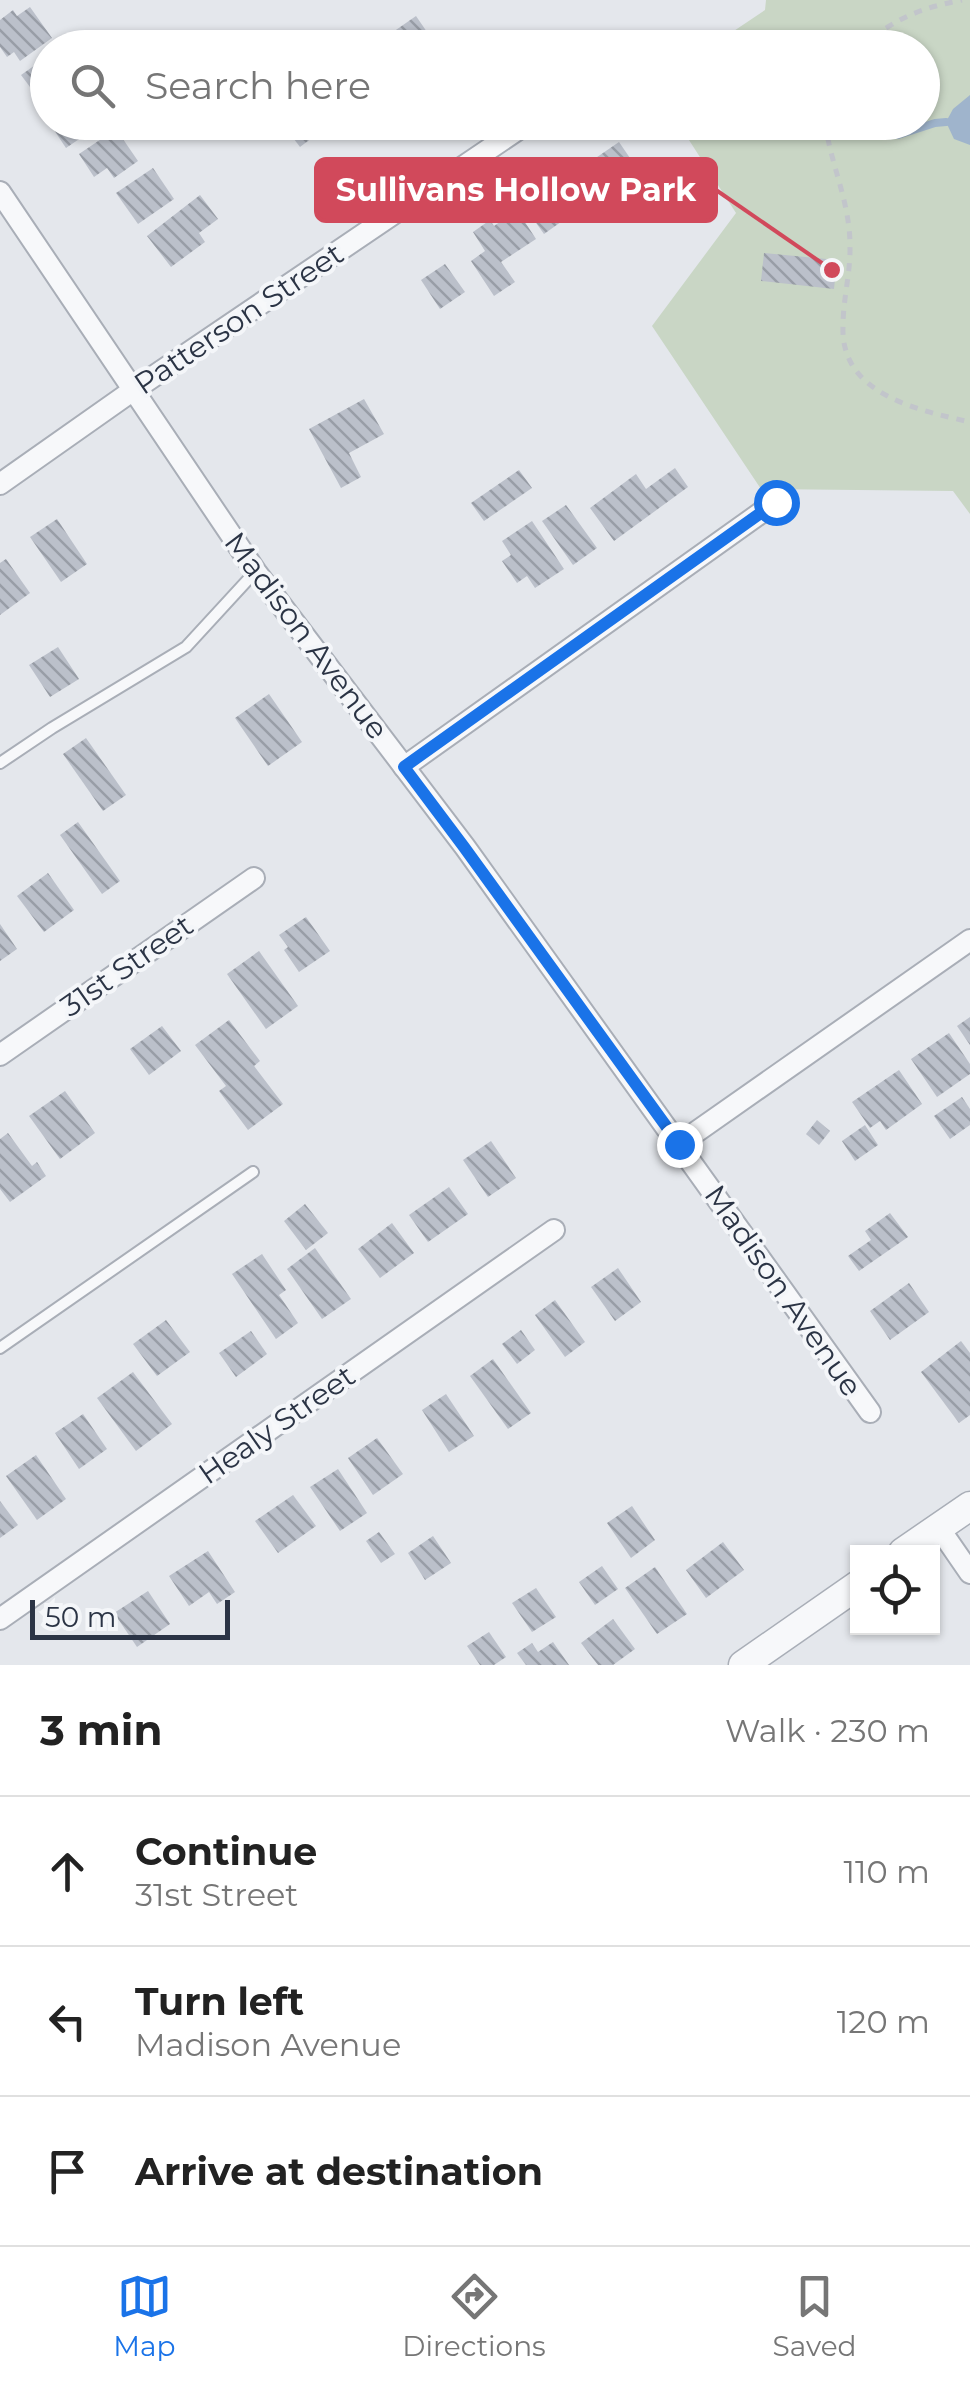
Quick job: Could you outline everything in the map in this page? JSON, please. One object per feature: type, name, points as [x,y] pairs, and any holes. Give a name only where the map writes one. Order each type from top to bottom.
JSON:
[{"type":"street","name":"Patterson Street","points":[[0,484],[502,140]]},
{"type":"street","name":"Madison Avenue","points":[[3,202],[256,572],[464,847],[870,1412]]},
{"type":"street","points":[[404,767],[776,502]]},
{"type":"street","name":"31st Street","points":[[0,1055],[254,878]]},
{"type":"street","points":[[679,1144],[970,940]]},
{"type":"street","name":"Healy Street","points":[[0,1619],[554,1230]]},
{"type":"street","points":[[914,1545],[970,1506]]},
{"type":"street","points":[[938,1528],[970,1573]]},
{"type":"street","points":[[743,1665],[850,1591]]},
{"type":"lane","points":[[0,763],[186,647],[256,572]]},
{"type":"lane","points":[[0,1348],[253,1172]]},
{"type":"path","points":[[882,30],[907,14],[962,0]]},
{"type":"path","points":[[828,140],[848,212],[850,251],[842,326],[846,358],[862,380],[892,399],[970,422]]},
{"type":"green space","points":[[766,0],[970,0],[970,514],[953,491],[761,489],[652,326],[736,213],[689,140],[940,140],[940,30],[735,30],[765,10]]},
{"type":"water","points":[[970,95],[970,145],[954,139],[946,122],[953,109]]},
{"type":"building","points":[[30,7],[46,30],[30,30],[30,54],[20,61],[14,52],[7,57],[0,47],[0,20],[13,10],[17,16]]},
{"type":"building","points":[[416,16],[426,30],[396,30]]},
{"type":"building","points":[[30,69],[30,87],[21,75]]},
{"type":"building","points":[[61,140],[78,140],[66,148]]},
{"type":"building","points":[[100,140],[124,140],[138,161],[114,178],[107,168],[94,177],[79,154]]},
{"type":"building","points":[[619,142],[641,174],[607,198],[584,166]]},
{"type":"building","points":[[153,168],[174,199],[138,224],[116,193]]},
{"type":"building","points":[[558,187],[575,212],[544,234],[526,209]]},
{"type":"building","points":[[200,195],[218,219],[199,233],[205,242],[171,267],[147,236]]},
{"type":"building","points":[[517,210],[536,239],[501,262],[515,282],[494,296],[471,261],[485,251],[473,232],[490,220],[494,226]]},
{"type":"building","points":[[764,253],[837,260],[834,289],[761,281]]},
{"type":"building","points":[[445,264],[465,292],[440,309],[421,280]]},
{"type":"building","points":[[364,399],[384,434],[349,453],[361,477],[341,488],[309,429]]},
{"type":"building","points":[[675,468],[688,487],[614,541],[590,508],[636,474],[646,489]]},
{"type":"building","points":[[519,470],[532,488],[484,521],[471,503]]},
{"type":"building","points":[[566,505],[597,548],[573,565],[542,521]]},
{"type":"building","points":[[57,519],[87,564],[61,582],[30,537]]},
{"type":"building","points":[[532,521],[564,569],[535,588],[527,576],[517,583],[502,561],[511,555],[502,541]]},
{"type":"building","points":[[6,559],[30,593],[0,615],[0,563]]},
{"type":"building","points":[[58,647],[79,679],[50,697],[29,665]]},
{"type":"building","points":[[269,694],[302,742],[268,766],[235,718]]},
{"type":"building","points":[[86,738],[126,795],[103,811],[63,754]]},
{"type":"building","points":[[78,822],[120,881],[102,894],[60,835]]},
{"type":"building","points":[[48,873],[74,910],[44,932],[17,896]]},
{"type":"building","points":[[306,917],[330,951],[299,972],[279,935]]},
{"type":"building","points":[[0,924],[17,949],[0,961]]},
{"type":"building","points":[[259,951],[298,1006],[266,1029],[227,974]]},
{"type":"building","points":[[970,1017],[970,1045],[957,1026]]},
{"type":"building","points":[[229,1020],[260,1061],[254,1066],[283,1104],[248,1130],[219,1091],[226,1086],[195,1045]]},
{"type":"building","points":[[162,1026],[181,1051],[149,1075],[130,1049]]},
{"type":"building","points":[[949,1033],[970,1064],[970,1074],[937,1097],[911,1059]]},
{"type":"building","points":[[899,1070],[922,1104],[886,1130],[880,1121],[870,1128],[852,1102]]},
{"type":"building","points":[[65,1091],[95,1133],[60,1159],[29,1116]]},
{"type":"building","points":[[962,1097],[970,1109],[970,1125],[950,1139],[934,1116]]},
{"type":"building","points":[[817,1120],[830,1131],[819,1145],[806,1134]]},
{"type":"building","points":[[865,1125],[878,1145],[855,1161],[842,1141]]},
{"type":"building","points":[[8,1133],[32,1166],[37,1162],[46,1176],[10,1202],[0,1189],[0,1139]]},
{"type":"building","points":[[491,1141],[516,1178],[488,1197],[463,1160]]},
{"type":"building","points":[[449,1187],[468,1214],[428,1242],[409,1215]]},
{"type":"building","points":[[305,1204],[328,1233],[306,1250],[284,1221]]},
{"type":"building","points":[[890,1213],[908,1237],[859,1271],[848,1256],[871,1240],[865,1231]]},
{"type":"building","points":[[392,1223],[414,1253],[380,1278],[358,1249]]},
{"type":"building","points":[[315,1248],[351,1299],[322,1319],[287,1269]]},
{"type":"building","points":[[262,1254],[286,1290],[279,1295],[298,1323],[276,1339],[232,1274]]},
{"type":"building","points":[[618,1268],[641,1302],[615,1321],[591,1287]]},
{"type":"building","points":[[909,1283],[929,1312],[890,1340],[870,1311]]},
{"type":"building","points":[[555,1300],[585,1342],[565,1357],[535,1315]]},
{"type":"building","points":[[166,1320],[190,1352],[157,1376],[133,1344]]},
{"type":"building","points":[[521,1330],[535,1350],[517,1364],[502,1344]]},
{"type":"building","points":[[251,1331],[267,1354],[236,1377],[219,1353]]},
{"type":"building","points":[[961,1341],[970,1353],[970,1415],[959,1423],[921,1372]]},
{"type":"building","points":[[493,1359],[531,1413],[508,1429],[470,1376]]},
{"type":"building","points":[[133,1372],[172,1424],[136,1451],[97,1398]]},
{"type":"building","points":[[446,1394],[474,1436],[449,1452],[422,1410]]},
{"type":"building","points":[[83,1414],[107,1449],[79,1469],[55,1433]]},
{"type":"building","points":[[377,1438],[403,1474],[373,1495],[348,1458]]},
{"type":"building","points":[[36,1455],[66,1499],[37,1520],[6,1476]]},
{"type":"building","points":[[338,1469],[367,1513],[340,1531],[310,1487]]},
{"type":"building","points":[[293,1495],[316,1526],[278,1553],[255,1521]]},
{"type":"building","points":[[0,1501],[18,1525],[0,1538]]},
{"type":"building","points":[[632,1506],[655,1540],[631,1558],[607,1523]]},
{"type":"building","points":[[379,1532],[395,1554],[381,1563],[366,1541]]},
{"type":"building","points":[[433,1536],[451,1563],[425,1580],[408,1553]]},
{"type":"building","points":[[723,1542],[744,1570],[706,1598],[686,1570]]},
{"type":"building","points":[[208,1551],[235,1592],[217,1604],[209,1592],[189,1606],[169,1576]]},
{"type":"building","points":[[602,1566],[618,1589],[595,1605],[579,1582]]},
{"type":"building","points":[[655,1567],[687,1614],[657,1634],[625,1588]]},
{"type":"building","points":[[536,1588],[556,1617],[532,1632],[512,1603]]},
{"type":"building","points":[[148,1591],[170,1624],[137,1647],[114,1613]]},
{"type":"building","points":[[613,1619],[635,1649],[613,1665],[598,1665],[581,1643]]},
{"type":"building","points":[[489,1632],[506,1657],[494,1665],[480,1665],[467,1646]]},
{"type":"building","points":[[553,1642],[569,1665],[526,1665],[517,1653],[532,1643],[538,1652]]},
{"type":"waterway","points":[[940,123],[946,122]]},
{"type":"place","name":"Sullivans Hollow Park","points":[[832,270]]},
{"type":"route","points":[[679,1144],[404,767],[776,502]]}]
